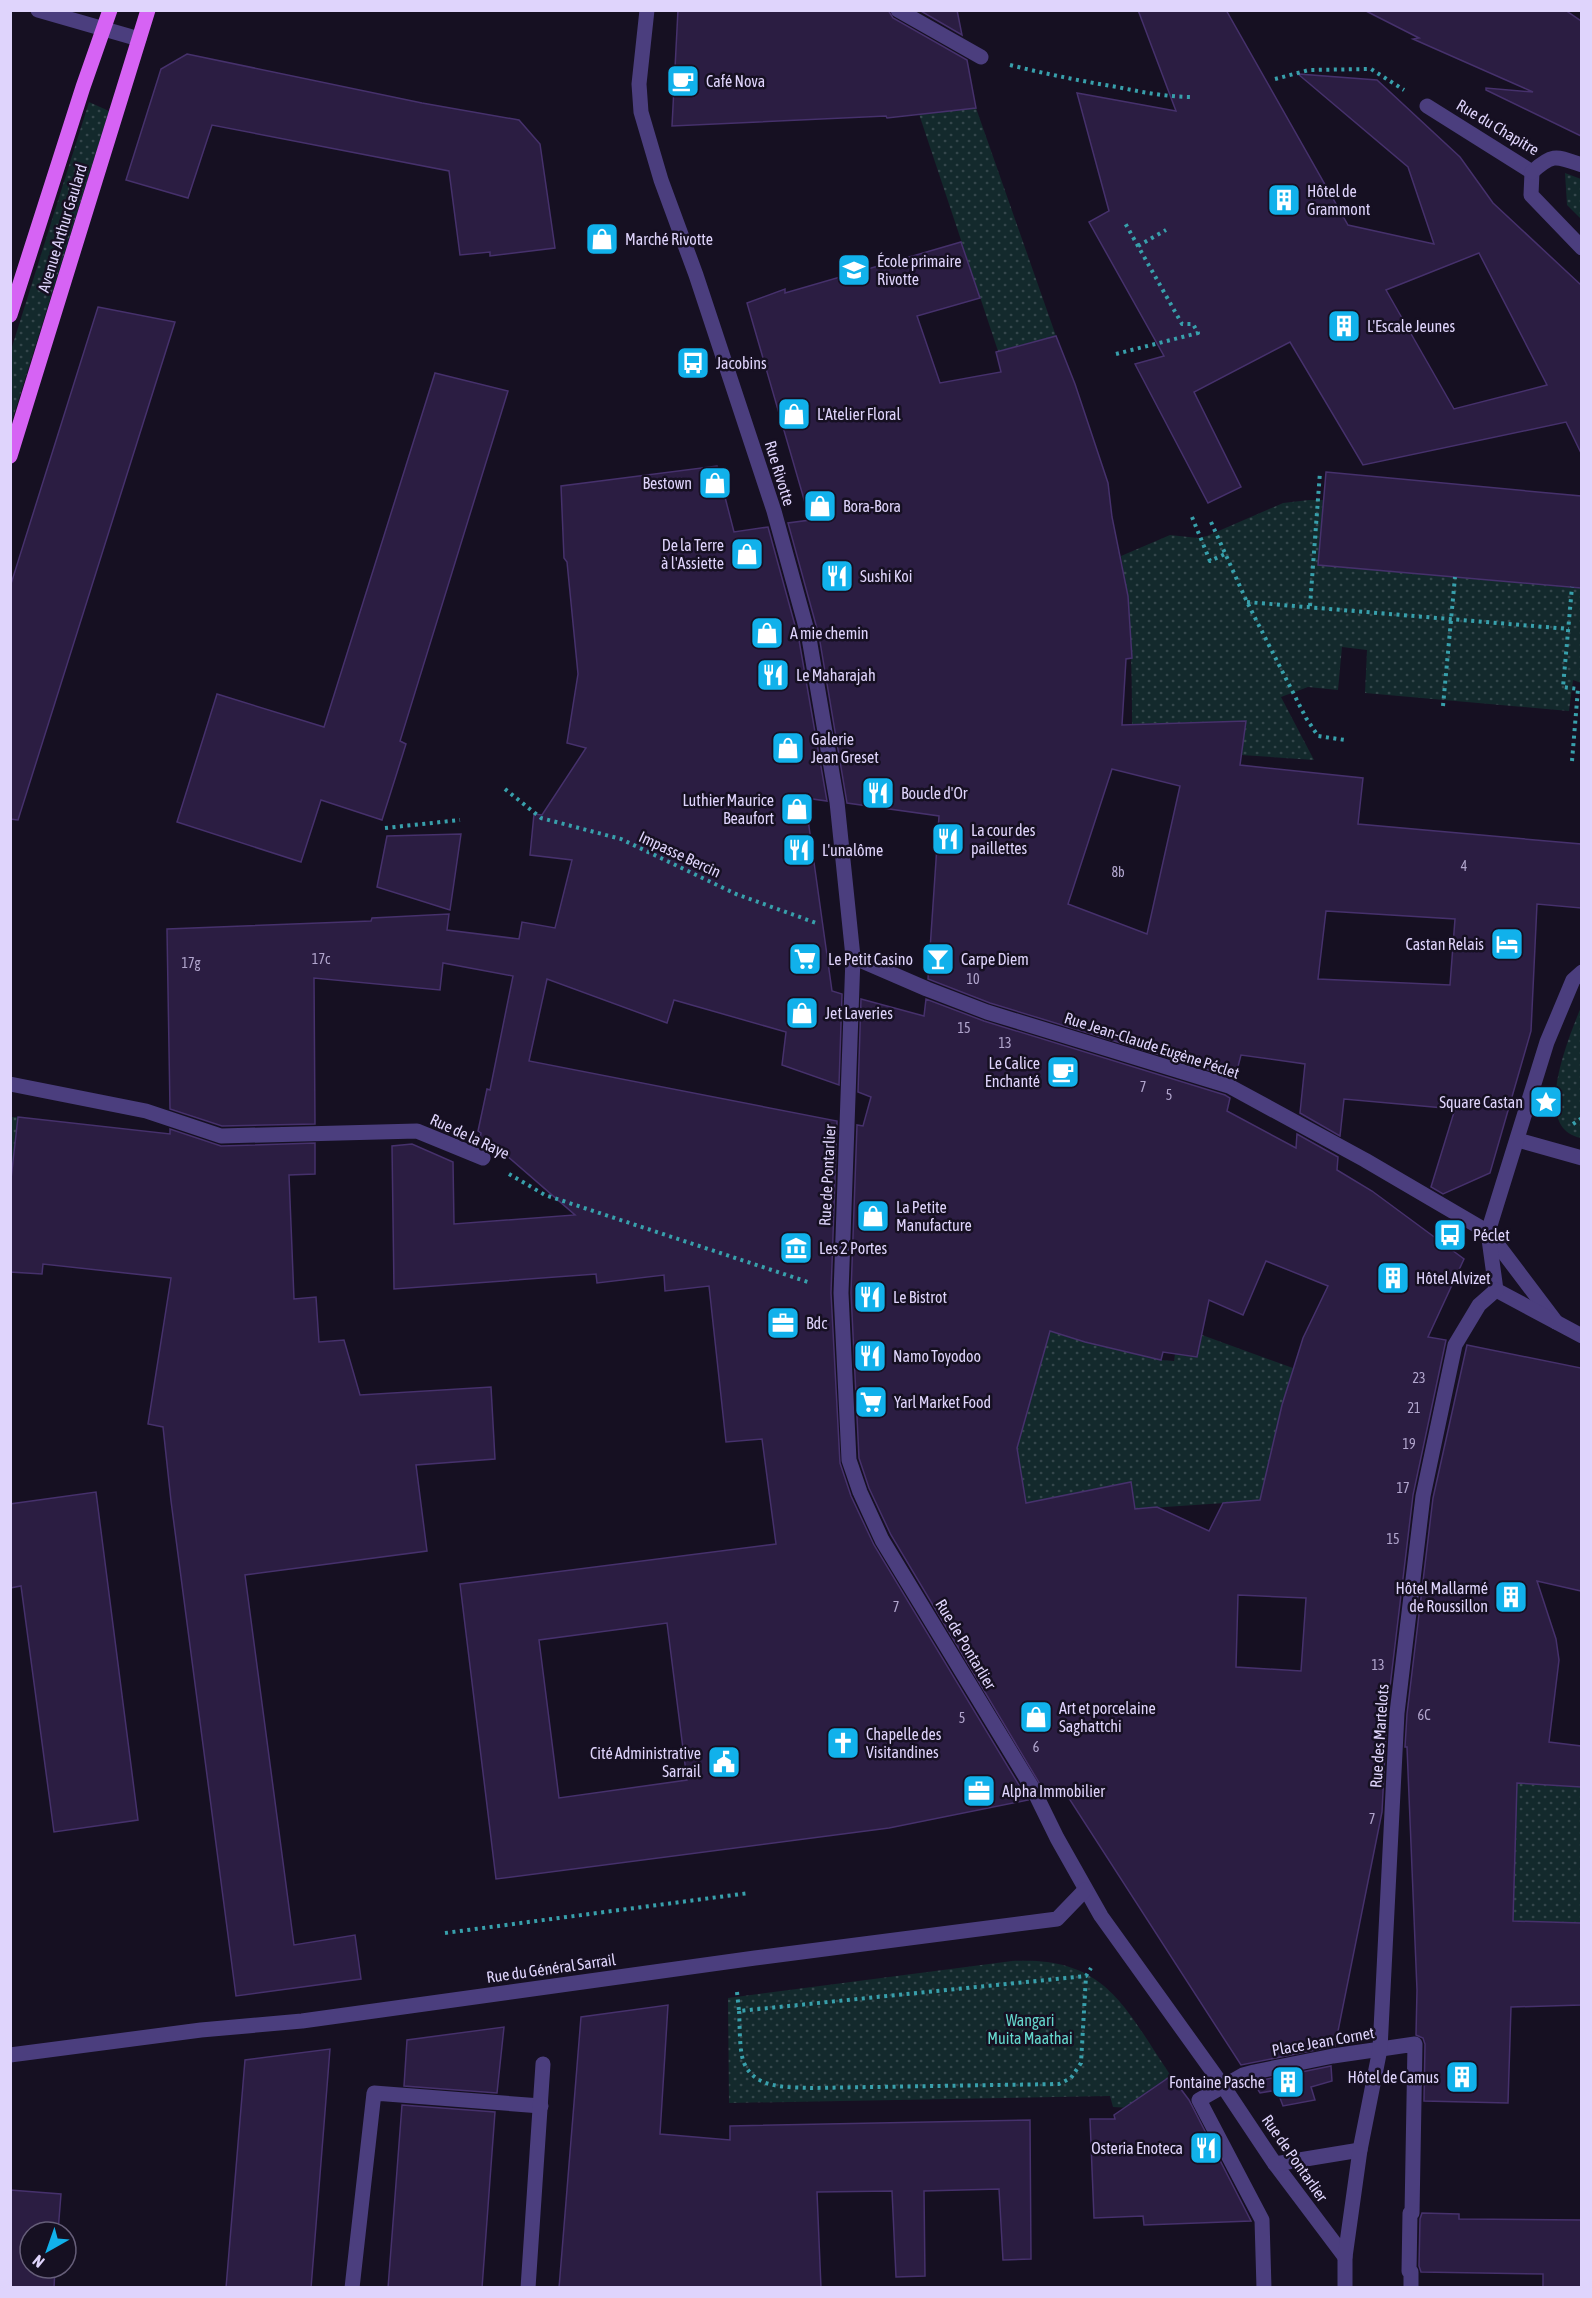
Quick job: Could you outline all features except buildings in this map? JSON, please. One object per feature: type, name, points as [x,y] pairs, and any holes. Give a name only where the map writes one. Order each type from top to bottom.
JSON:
[{"type":"main road","name":"Avenue Arthur Gaulard","points":[[10,315],[110,10]]},
{"type":"main road","name":"Avenue Arthur Gaulard","points":[[10,456],[148,10]]},
{"type":"street","points":[[38,10],[139,39]]},
{"type":"street","name":"Rue Rivotte","points":[[647,10],[639,84],[640,112],[774,511],[809,638],[837,802],[853,957]]},
{"type":"street","points":[[898,10],[981,57]]},
{"type":"street","name":"Rue du Chapitre","points":[[1427,106],[1532,172],[1546,160],[1557,156],[1581,165]]},
{"type":"street","points":[[1532,172],[1531,195],[1581,248]]},
{"type":"street","name":"Rue Jean-Claude Eugène Péclet","points":[[853,957],[987,1012],[1229,1086],[1365,1160],[1488,1232]]},
{"type":"street","name":"Rue de Pontarlier","points":[[853,957],[841,1293],[849,1460],[860,1492],[882,1540],[1032,1789],[1101,1916],[1223,2086],[1275,2164],[1345,2257]]},
{"type":"street","points":[[1581,972],[1573,980],[1547,1042],[1488,1232],[1496,1290],[1581,1336]]},
{"type":"street","name":"Rue de la Raye","points":[[10,1084],[146,1111],[221,1136],[417,1131],[483,1158]]},
{"type":"street","points":[[1518,1140],[1581,1158]]},
{"type":"street","points":[[1488,1232],[1556,1322]]},
{"type":"street","name":"Rue des Martelots","points":[[1345,2288],[1345,2257],[1360,2151],[1380,2049],[1397,1713],[1423,1497],[1455,1345],[1479,1305],[1496,1290]]},
{"type":"street","name":"Rue du Général Sarrail","points":[[10,2055],[201,2030],[314,2020],[754,1958],[1057,1919],[1085,1890]]},
{"type":"street","name":"Place Jean Cornet","points":[[1264,2288],[1262,2220],[1199,2100],[1243,2075],[1254,2072],[1415,2044],[1409,2264],[1411,2288]]},
{"type":"street","points":[[528,2288],[543,2064]]},
{"type":"street","points":[[352,2288],[374,2093],[541,2106]]},
{"type":"street","points":[[1275,2164],[1360,2151]]},
{"type":"path","points":[[981,57],[1056,76],[1172,97],[1192,97]]},
{"type":"path","points":[[1275,79],[1309,70],[1371,69],[1427,106]]},
{"type":"path","points":[[1116,354],[1198,333],[1193,324],[1182,324],[1125,223]]},
{"type":"path","points":[[1138,246],[1166,230]]},
{"type":"path","points":[[1310,606],[1320,472]]},
{"type":"path","points":[[1192,518],[1210,561],[1225,554]]},
{"type":"path","points":[[1211,522],[1247,602],[1306,718],[1318,736],[1345,740]]},
{"type":"path","points":[[1443,706],[1455,577]]},
{"type":"path","points":[[1572,587],[1563,687],[1578,688],[1572,761]]},
{"type":"path","points":[[1247,602],[1569,629]]},
{"type":"path","name":"Impasse Bercin","points":[[506,789],[541,818],[621,839],[736,894],[851,935]]},
{"type":"path","points":[[384,828],[460,820]]},
{"type":"path","name":"Rue de la Raye","points":[[483,1158],[546,1196],[818,1285]]},
{"type":"path","points":[[445,1933],[749,1893]]},
{"type":"path","points":[[737,1992],[743,2062],[751,2073],[764,2083],[777,2087],[1059,2084],[1071,2078],[1081,2063],[1086,1976],[1091,1968]]},
{"type":"path","points":[[739,2011],[1086,1976]]},
{"type":"green space","points":[[89,102],[109,111],[11,424],[11,350]]},
{"type":"green space","points":[[976,108],[1056,336],[998,351],[919,114]]},
{"type":"green space","points":[[1565,173],[1581,179],[1581,219],[1567,205]]},
{"type":"green space","points":[[1323,500],[1318,565],[1581,588],[1581,683],[1573,680],[1569,711],[1365,693],[1367,650],[1342,647],[1338,690],[1308,687],[1281,697],[1314,760],[1241,755],[1246,721],[1132,724],[1130,640],[1121,556],[1170,535],[1198,538],[1207,536],[1283,503]]},
{"type":"green space","points":[[1581,1007],[1582,1138],[1566,1131],[1558,1118],[1555,1101],[1562,1059]]},
{"type":"green space","points":[[11,1117],[18,1117],[11,1188]]},
{"type":"green space","points":[[1046,1330],[1081,1341],[1174,1361],[1175,1354],[1197,1357],[1202,1335],[1293,1368],[1273,1446],[1265,1506],[1225,1503],[1135,1509],[1131,1482],[1065,1495],[1029,1525],[1017,1448]]},
{"type":"green space","points":[[1517,1783],[1581,1787],[1581,1923],[1513,1921]]},
{"type":"green space","name":"Wangari Muita Maathai","points":[[1012,1961],[1044,1962],[1070,1967],[1092,1977],[1110,1991],[1140,2028],[1171,2076],[1153,2089],[1167,2110],[1113,2107],[1110,2096],[729,2103],[728,1998]]},
{"type":"place","name":"Café Nova","points":[[683,81]]},
{"type":"place","name":"Hôtel de Grammont","points":[[1284,200]]},
{"type":"place","name":"Marché Rivotte","points":[[602,239]]},
{"type":"place","name":"École primaire Rivotte","points":[[854,270]]},
{"type":"place","name":"L'Escale Jeunes","points":[[1344,326]]},
{"type":"place","name":"Jacobins","points":[[693,363]]},
{"type":"place","name":"L'Atelier Floral","points":[[794,414]]},
{"type":"place","name":"Bestown","points":[[715,483]]},
{"type":"place","name":"Bora-Bora","points":[[820,506]]},
{"type":"place","name":"De la Terre à l'Assiette","points":[[747,554]]},
{"type":"place","name":"Sushi Koi","points":[[837,576]]},
{"type":"place","name":"A mie chemin","points":[[767,633]]},
{"type":"place","name":"Le Maharajah","points":[[773,675]]},
{"type":"place","name":"Galerie Jean Greset","points":[[788,748]]},
{"type":"place","name":"Boucle d'Or","points":[[878,793]]},
{"type":"place","name":"Luthier Maurice Beaufort","points":[[797,809]]},
{"type":"place","name":"La cour des paillettes","points":[[948,839]]},
{"type":"place","name":"L'unalôme","points":[[799,850]]},
{"type":"place","name":"Castan Relais","points":[[1507,944]]},
{"type":"place","name":"Le Petit Casino","points":[[805,959]]},
{"type":"place","name":"Carpe Diem","points":[[938,959]]},
{"type":"place","name":"Jet Laveries","points":[[802,1013]]},
{"type":"place","name":"Le Calice Enchanté","points":[[1063,1072]]},
{"type":"place","name":"Square Castan","points":[[1546,1102]]},
{"type":"place","name":"La Petite Manufacture","points":[[873,1216]]},
{"type":"place","name":"Péclet","points":[[1450,1235]]},
{"type":"place","name":"Les 2 Portes","points":[[796,1248]]},
{"type":"place","name":"Hôtel Alvizet","points":[[1393,1278]]},
{"type":"place","name":"Le Bistrot","points":[[870,1297]]},
{"type":"place","name":"Bdc","points":[[783,1323]]},
{"type":"place","name":"Namo Toyodoo","points":[[870,1356]]},
{"type":"place","name":"Yarl Market Food","points":[[871,1402]]},
{"type":"place","name":"Hôtel Mallarmé de Roussillon","points":[[1511,1597]]},
{"type":"place","name":"Art et porcelaine Saghattchi","points":[[1036,1717]]},
{"type":"place","name":"Chapelle des Visitandines","points":[[843,1743]]},
{"type":"place","name":"Cité Administrative Sarrail","points":[[724,1762]]},
{"type":"place","name":"Alpha Immobilier","points":[[979,1791]]},
{"type":"place","name":"Hôtel de Camus","points":[[1462,2077]]},
{"type":"place","name":"Fontaine Pasche","points":[[1288,2082]]},
{"type":"place","name":"Osteria Enoteca","points":[[1206,2148]]}]
